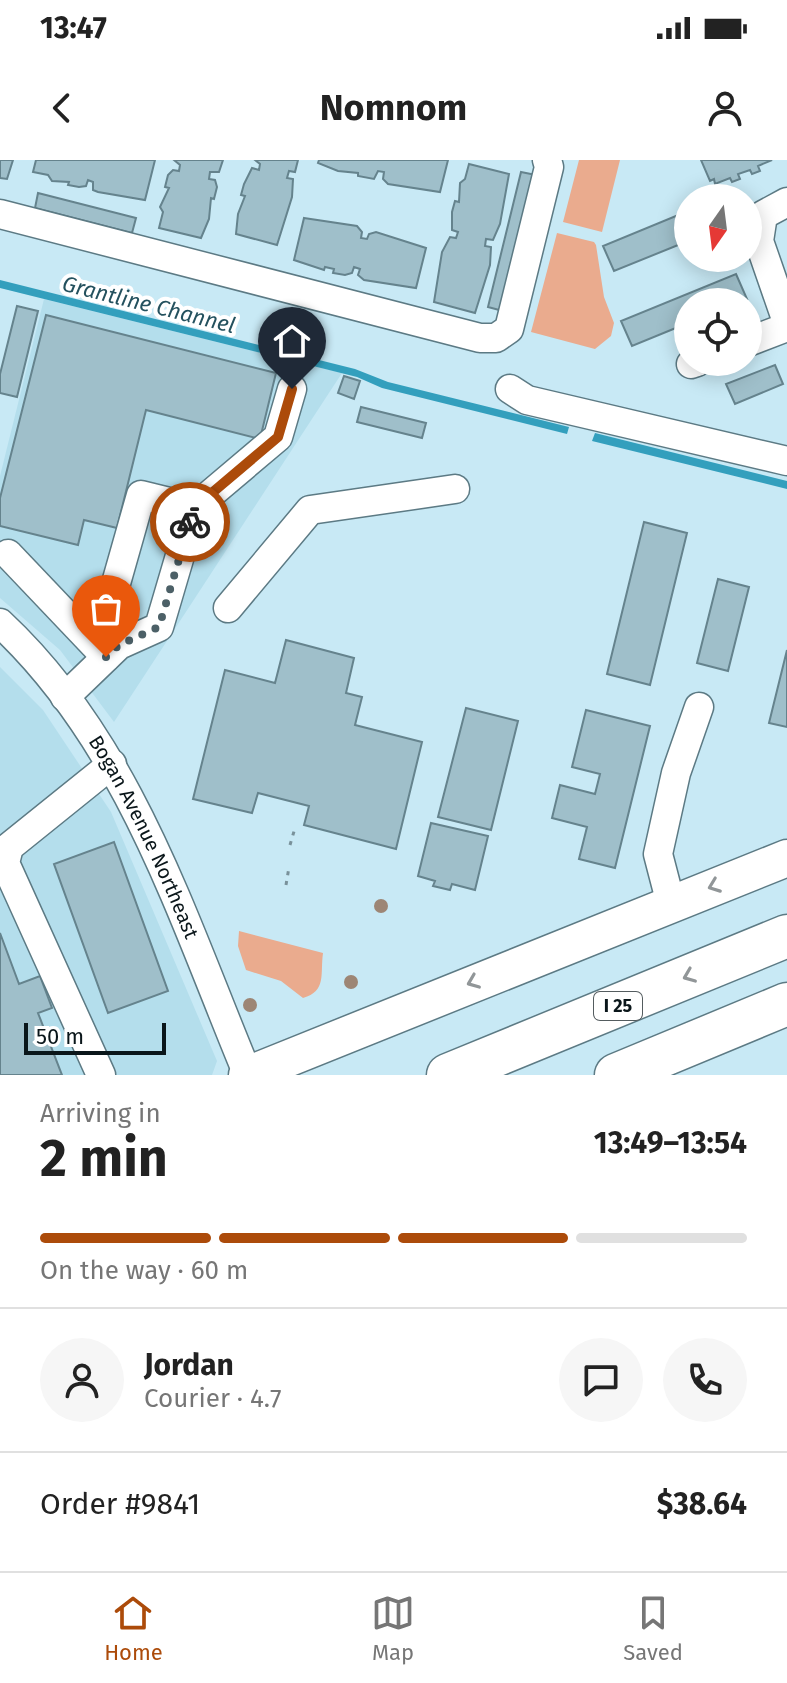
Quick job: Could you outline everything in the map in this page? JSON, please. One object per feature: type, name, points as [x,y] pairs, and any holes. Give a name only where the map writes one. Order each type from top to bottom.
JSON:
[{"type":"highway","name":"I 25","points":[[448,1075],[787,936]]},
{"type":"highway","points":[[616,1075],[787,1004]]},
{"type":"main road","points":[[247,1075],[787,858]]},
{"type":"street","points":[[0,214],[480,338],[496,338],[509,329],[549,167],[547,160]]},
{"type":"street","points":[[762,336],[787,324],[759,241],[763,215],[787,202]]},
{"type":"street","points":[[65,697],[112,651],[159,627],[194,508],[278,437],[292,389]]},
{"type":"street","points":[[510,389],[527,400],[787,461]]},
{"type":"street","points":[[228,608],[310,510],[455,489]]},
{"type":"street","points":[[112,651],[107,615],[141,495],[194,508]]},
{"type":"street","points":[[8,554],[112,651]]},
{"type":"street","name":"Bogan Avenue Northeast","points":[[0,623],[65,697],[112,764],[148,836],[247,1075]]},
{"type":"street","points":[[671,904],[658,854],[676,773],[699,707]]},
{"type":"street","points":[[101,1075],[5,863],[9,847],[112,764]]},
{"type":"path","points":[[290,845],[295,828]]},
{"type":"path","points":[[286,885],[289,867]]},
{"type":"shaded area","points":[[579,160],[620,160],[602,232],[563,222]]},
{"type":"shaded area","points":[[557,233],[596,245],[604,297],[614,323],[611,336],[595,349],[531,332]]},
{"type":"shaded area","points":[[44,299],[342,373],[114,722],[60,650],[0,598],[0,476]]},
{"type":"shaded area","points":[[0,667],[43,710],[111,812],[217,1061],[212,1075],[0,1075]]},
{"type":"shaded area","points":[[239,931],[323,953],[321,981],[316,991],[303,998],[281,981],[246,970],[238,946]]},
{"type":"water","points":[[0,280],[355,369],[388,382],[569,427],[567,434],[382,388],[357,377],[0,288]]},
{"type":"water","points":[[595,433],[787,481],[787,489],[592,441]]},
{"type":"building","points":[[0,160],[13,160],[7,179],[0,178]]},
{"type":"building","points":[[36,160],[155,160],[145,200],[98,192],[93,190],[93,182],[88,180],[86,186],[79,187],[68,185],[69,182],[52,181],[48,175],[33,172]]},
{"type":"building","points":[[174,160],[223,160],[219,172],[210,172],[209,179],[215,180],[217,187],[214,199],[211,198],[209,219],[201,238],[159,228],[163,212],[160,207],[169,188],[165,187],[168,175],[173,170],[179,171],[180,165]]},
{"type":"building","points":[[255,160],[298,160],[295,172],[289,171],[287,178],[293,179],[292,197],[277,245],[236,234],[238,214],[245,196],[241,195],[244,184],[252,168],[259,170],[260,164]]},
{"type":"building","points":[[319,160],[448,160],[440,192],[388,184],[383,179],[384,172],[378,171],[374,179],[338,171],[318,163]]},
{"type":"building","points":[[701,160],[772,160],[758,166],[760,171],[738,174],[740,179],[732,182],[730,178],[715,184],[714,179],[710,181]]},
{"type":"building","points":[[469,164],[509,174],[500,224],[493,240],[486,239],[485,246],[491,247],[490,265],[475,313],[434,302],[442,252],[450,237],[456,238],[458,232],[452,230],[452,212],[455,201],[459,202],[460,183],[465,179]]},
{"type":"building","points":[[521,172],[536,175],[503,311],[488,307]]},
{"type":"building","points":[[38,193],[136,218],[132,233],[35,208]]},
{"type":"building","points":[[674,217],[674,247],[614,271],[603,246]]},
{"type":"building","points":[[304,218],[357,226],[362,232],[361,238],[367,239],[369,234],[376,232],[426,248],[416,288],[364,280],[358,275],[360,269],[354,267],[352,273],[345,275],[333,273],[334,269],[325,267],[324,270],[294,260]]},
{"type":"building","points":[[736,274],[742,288],[702,288]]},
{"type":"building","points":[[674,299],[674,329],[632,346],[621,321]]},
{"type":"building","points":[[17,306],[38,311],[17,397],[0,393],[0,374]]},
{"type":"building","points":[[46,315],[276,373],[260,439],[146,410],[117,528],[84,520],[78,545],[0,526],[0,498]]},
{"type":"building","points":[[775,365],[783,384],[735,404],[726,384],[747,376],[762,376],[762,370]]},
{"type":"building","points":[[344,376],[360,381],[354,399],[338,393]]},
{"type":"building","points":[[361,407],[426,423],[422,438],[357,422]]},
{"type":"building","points":[[644,522],[687,533],[650,685],[607,674]]},
{"type":"building","points":[[718,579],[749,587],[728,671],[697,663]]},
{"type":"building","points":[[286,640],[354,658],[346,693],[362,697],[355,725],[422,742],[396,849],[304,825],[309,806],[258,793],[252,813],[193,799],[225,670],[275,683]]},
{"type":"building","points":[[787,650],[787,727],[769,723]]},
{"type":"building","points":[[466,708],[518,721],[491,830],[438,817]]},
{"type":"building","points":[[586,710],[650,726],[615,868],[579,859],[587,827],[552,818],[560,785],[595,794],[600,774],[572,767]]},
{"type":"building","points":[[431,823],[488,836],[475,890],[452,884],[450,890],[433,886],[435,881],[418,876]]},
{"type":"building","points":[[114,842],[168,991],[108,1013],[54,864]]},
{"type":"building","points":[[0,933],[19,984],[40,976],[52,1008],[38,1013],[62,1075],[0,1075]]},
{"type":"way so far","points":[[106,657],[119,645],[159,627],[190,522]]},
{"type":"route","points":[[190,522],[194,508],[278,437],[292,389]]},
{"type":"water label","name":"Grantline Channel","points":[[149,304]]}]
